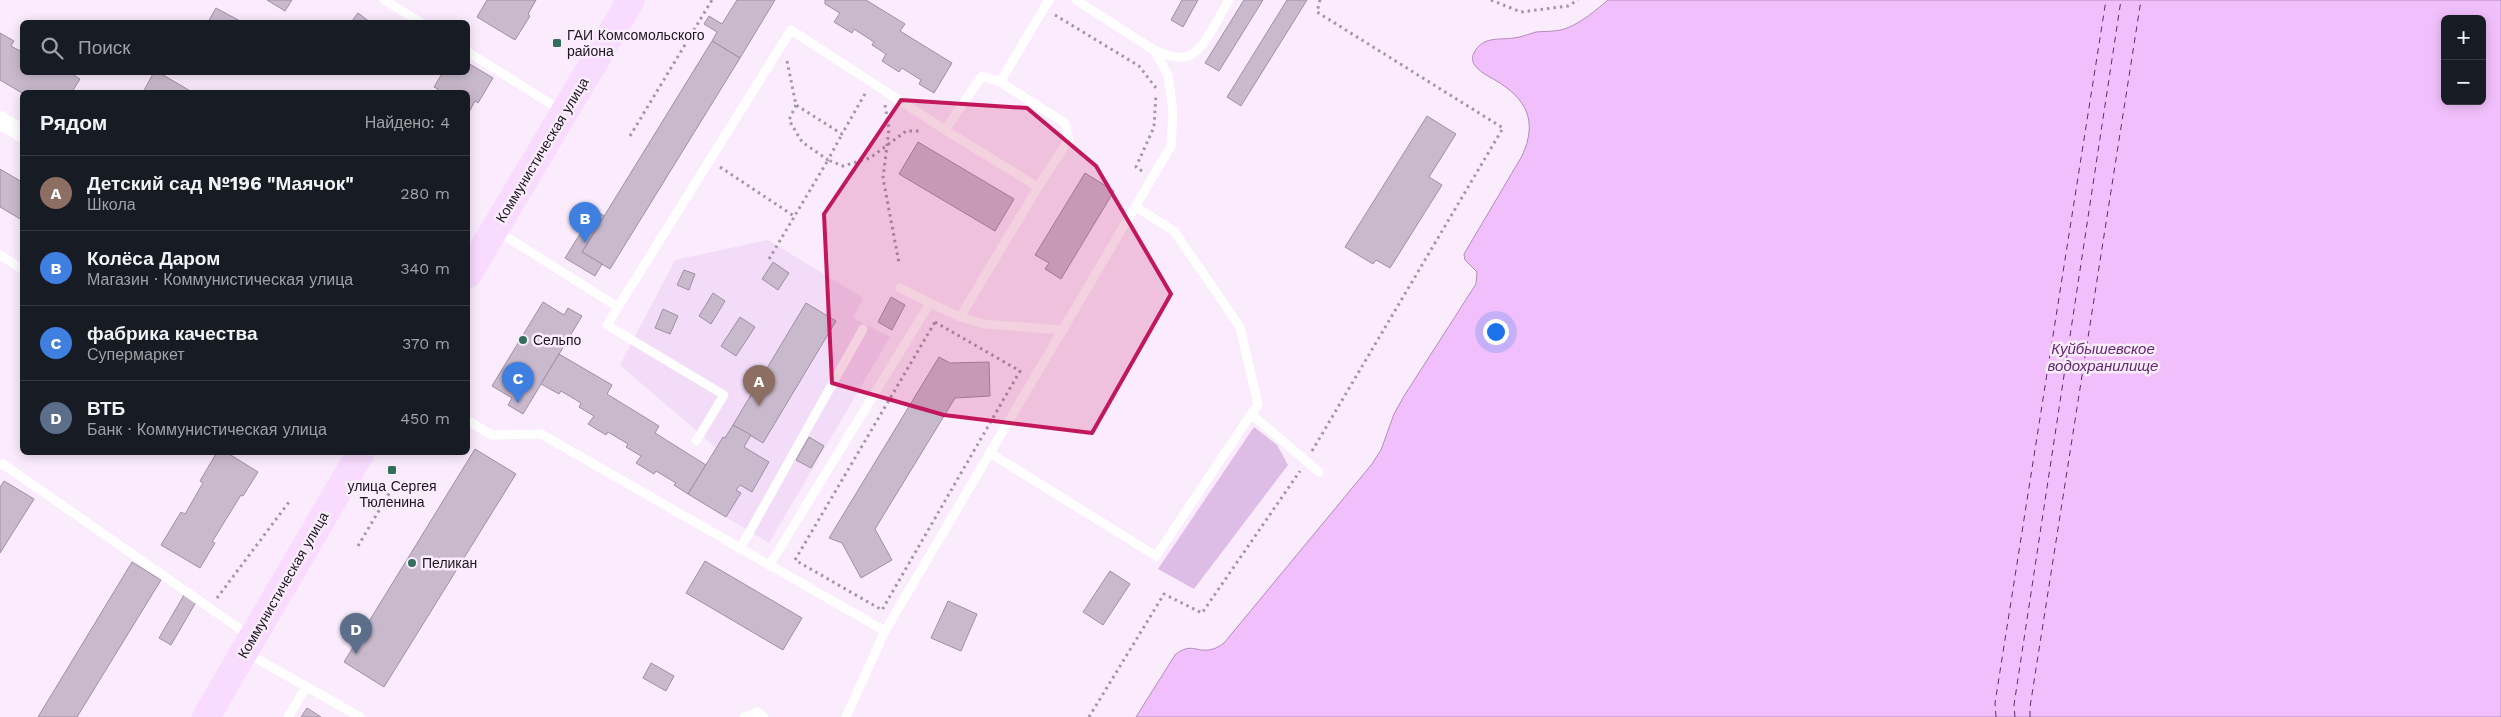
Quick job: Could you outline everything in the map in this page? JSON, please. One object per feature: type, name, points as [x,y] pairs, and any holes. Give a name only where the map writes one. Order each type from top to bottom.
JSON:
[{"type":"main road","name":"Коммунистическая улица","points":[[470,271],[631,0]]},
{"type":"main road","name":"Коммунистическая улица","points":[[206,717],[359,455]]},
{"type":"street","points":[[0,120],[20,132]]},
{"type":"lane","points":[[384,0],[417,20]]},
{"type":"lane","points":[[1076,0],[1154,50],[1172,57],[1187,57],[1199,49],[1228,0]]},
{"type":"lane","points":[[1000,82],[1046,4]]},
{"type":"lane","points":[[696,441],[724,395],[607,325],[791,30],[935,124],[1038,187]]},
{"type":"lane","points":[[845,715],[885,631],[1171,146],[1173,110],[1168,75],[1154,50]]},
{"type":"lane","points":[[470,53],[564,112]]},
{"type":"lane","points":[[945,130],[982,76],[1000,82],[1065,123],[1069,139],[960,317]]},
{"type":"lane","points":[[990,453],[1156,556],[1258,404],[1240,326],[1174,231],[1136,206]]},
{"type":"lane","points":[[494,229],[618,307]]},
{"type":"lane","points":[[0,255],[20,268]]},
{"type":"lane","points":[[900,288],[960,317],[984,324],[1063,330]]},
{"type":"lane","points":[[769,566],[930,303]]},
{"type":"lane","points":[[740,549],[863,329]]},
{"type":"lane","points":[[1252,414],[1319,472]]},
{"type":"lane","points":[[470,422],[492,435],[541,434],[885,631]]},
{"type":"lane","points":[[0,465],[3,464],[210,608],[249,645],[306,687],[360,717]]},
{"type":"lane","points":[[288,717],[306,687]]},
{"type":"lane","points":[[744,717],[757,712],[764,717]]},
{"type":"path","points":[[630,136],[712,0]]},
{"type":"path","points":[[1088,717],[1164,594],[1202,613],[1306,461],[1503,128],[1317,12],[1320,0]]},
{"type":"path","points":[[1491,0],[1522,12],[1568,6],[1578,0]]},
{"type":"path","points":[[1046,4],[1139,66],[1156,88],[1154,127],[1136,167],[1152,179]]},
{"type":"path","points":[[784,43],[796,105],[788,120],[802,142],[828,160],[843,166],[870,158],[906,131],[922,131],[935,124]]},
{"type":"path","points":[[769,259],[872,83]]},
{"type":"path","points":[[883,90],[889,129],[882,178],[898,263]]},
{"type":"path","points":[[796,105],[842,134]]},
{"type":"path","points":[[710,160],[794,216]]},
{"type":"path","points":[[935,322],[1020,371],[882,610],[795,560],[935,322]]},
{"type":"path","points":[[358,546],[397,480]]},
{"type":"path","points":[[210,608],[288,502]]},
{"type":"highlighted area","points":[[901,100],[1027,108],[1096,166],[1171,294],[1092,433],[944,415],[832,383],[824,214]]},
{"type":"shaded area","points":[[768,240],[863,298],[853,318],[890,337],[769,543],[688,494],[716,448],[620,365],[675,260]]},
{"type":"shaded area","points":[[1254,427],[1277,445],[1288,465],[1194,589],[1158,569]]},
{"type":"water","name":"Куйбышевское водохранилище","points":[[1608,0],[2501,0],[2501,717],[1136,717],[1175,655],[1190,648],[1207,650],[1216,648],[1224,643],[1372,464],[1381,450],[1394,414],[1404,396],[1476,284],[1477,272],[1465,260],[1464,254],[1522,156],[1529,132],[1529,122],[1522,103],[1506,87],[1481,71],[1474,64],[1473,57],[1477,48],[1486,41],[1517,38],[1536,32],[1556,31],[1567,28],[1583,19]]},
{"type":"building","points":[[267,0],[292,0],[285,11]]},
{"type":"building","points":[[487,0],[536,0],[528,14],[530,16],[515,40],[477,17]]},
{"type":"building","points":[[737,0],[775,0],[740,58],[712,41],[717,32],[704,24],[709,16],[722,24]]},
{"type":"building","points":[[825,0],[866,0],[905,24],[900,31],[952,63],[934,93],[919,84],[921,80],[902,68],[899,72],[882,61],[886,54],[872,45],[874,42],[854,29],[852,33],[834,22],[840,13],[825,4]]},
{"type":"building","points":[[1182,0],[1198,0],[1183,27],[1171,20]]},
{"type":"building","points":[[1244,0],[1263,0],[1219,71],[1205,63]]},
{"type":"building","points":[[1287,0],[1307,0],[1241,106],[1227,97]]},
{"type":"building","points":[[216,8],[238,20],[209,20]]},
{"type":"building","points":[[358,13],[367,20],[353,20]]},
{"type":"building","points":[[0,33],[14,41],[11,46],[20,51],[20,75],[74,75],[80,79],[73,90],[20,90],[20,92],[0,80]]},
{"type":"building","points":[[712,41],[740,58],[610,269],[582,252]]},
{"type":"building","points":[[470,64],[493,78],[478,103],[475,101],[470,110],[470,90],[437,90],[434,87],[441,75],[470,75]]},
{"type":"building","points":[[152,75],[163,75],[189,90],[144,90]]},
{"type":"building","points":[[1427,116],[1456,134],[1429,177],[1442,185],[1390,268],[1376,260],[1373,264],[1345,247]]},
{"type":"building","points":[[918,142],[1014,199],[995,231],[899,174]]},
{"type":"building","points":[[0,169],[20,181],[20,219],[0,207]]},
{"type":"building","points":[[1085,173],[1114,191],[1061,279],[1045,269],[1049,263],[1035,255]]},
{"type":"building","points":[[595,210],[604,216],[582,252],[602,264],[595,276],[565,258]]},
{"type":"building","points":[[773,262],[789,273],[778,290],[762,279]]},
{"type":"building","points":[[684,270],[695,274],[689,290],[677,285]]},
{"type":"building","points":[[713,293],[725,301],[711,324],[699,316]]},
{"type":"building","points":[[891,297],[905,305],[892,330],[878,322]]},
{"type":"building","points":[[543,302],[564,315],[568,308],[582,316],[523,414],[508,405],[512,398],[492,386]]},
{"type":"building","points":[[806,303],[836,321],[763,443],[733,425]]},
{"type":"building","points":[[663,309],[678,316],[670,334],[655,328]]},
{"type":"building","points":[[740,317],[755,327],[736,356],[721,346]]},
{"type":"building","points":[[559,354],[612,385],[607,394],[659,426],[655,433],[706,465],[688,494],[674,485],[676,483],[656,471],[654,474],[636,463],[641,456],[626,447],[628,444],[608,432],[606,435],[588,424],[594,416],[579,407],[581,403],[561,391],[559,394],[541,384]]},
{"type":"building","points":[[939,357],[950,363],[989,362],[990,396],[955,398],[875,529],[892,560],[861,578],[842,543],[829,538]]},
{"type":"building","points":[[733,425],[751,435],[744,447],[769,462],[752,492],[740,485],[736,490],[741,493],[726,517],[688,494],[723,437],[725,438]]},
{"type":"building","points":[[809,437],[824,446],[811,468],[796,460]]},
{"type":"building","points":[[475,449],[516,474],[384,687],[344,662]]},
{"type":"building","points":[[215,455],[231,455],[258,472],[243,496],[241,495],[212,542],[215,543],[200,568],[161,545],[181,512],[185,514],[203,483],[200,481]]},
{"type":"building","points":[[4,481],[34,499],[0,553],[0,487]]},
{"type":"building","points":[[705,561],[802,618],[783,650],[686,593]]},
{"type":"building","points":[[132,562],[161,580],[77,717],[38,717]]},
{"type":"building","points":[[1110,571],[1130,584],[1103,625],[1083,612]]},
{"type":"building","points":[[184,595],[196,602],[171,645],[159,638]]},
{"type":"building","points":[[948,601],[977,614],[961,651],[931,638]]},
{"type":"building","points":[[651,663],[674,676],[666,691],[643,678]]},
{"type":"building","points":[[307,708],[321,717],[301,717]]},
{"type":"ferry route","points":[[1996,717],[1995,703],[2106,0]]},
{"type":"ferry route","points":[[2015,717],[2014,705],[2121,0]]},
{"type":"ferry route","points":[[2030,717],[2030,707],[2141,0]]},
{"type":"place","name":"ГАИ Комсомольского района","points":[[557,43]]},
{"type":"place","name":"Колёса Даром","points":[[585,243]]},
{"type":"place","name":"Сельпо","points":[[523,340]]},
{"type":"place","name":"фабрика качества","points":[[518,403]]},
{"type":"place","name":"Детский сад №196 \"Маячок\"","points":[[759,406]]},
{"type":"place","name":"улица Сергея Тюленина","points":[[392,470]]},
{"type":"place","name":"Пеликан","points":[[412,563]]},
{"type":"place","name":"ВТБ","points":[[356,654]]}]
